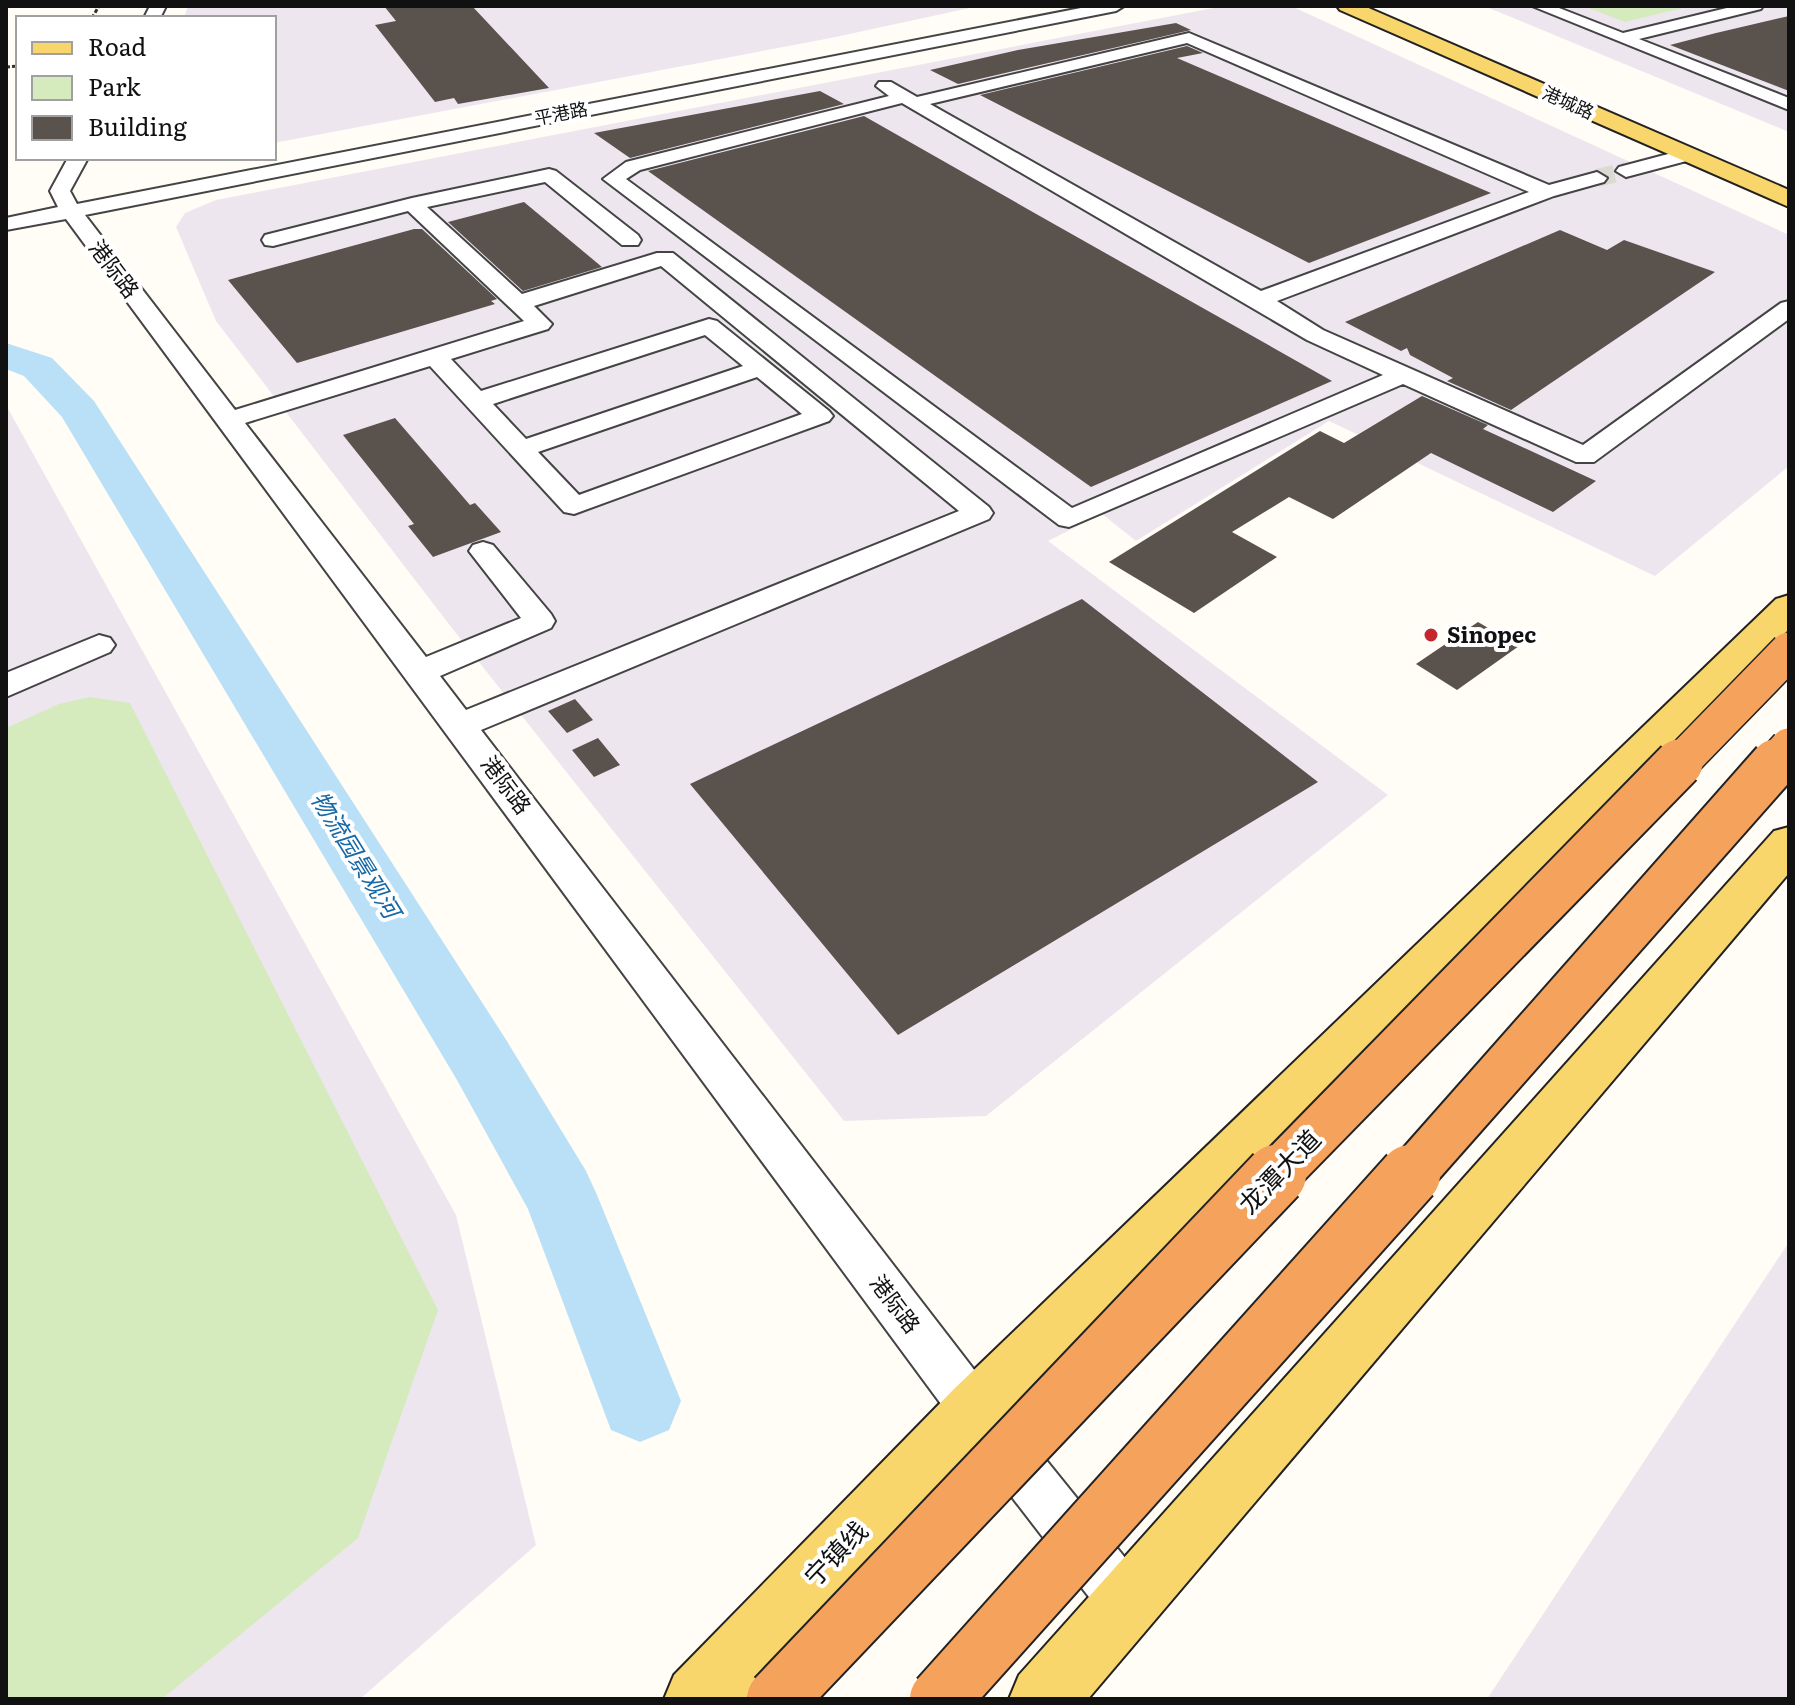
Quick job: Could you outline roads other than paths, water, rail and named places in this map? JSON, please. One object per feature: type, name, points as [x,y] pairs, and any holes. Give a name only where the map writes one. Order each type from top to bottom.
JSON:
[{"type":"highway","name":"龙潭大道","points":[[777,1699],[1280,1170],[1789,651]]},
{"type":"highway","points":[[940,1699],[1350,1243],[1789,747]]},
{"type":"main road","name":"港城路","points":[[1347,6],[1789,199]]},
{"type":"main road","points":[[1387,6],[1789,182]]},
{"type":"main road","name":"宁镇线","points":[[698,1699],[975,1410],[1789,607]]},
{"type":"main road","points":[[1043,1699],[1789,843]]},
{"type":"street","name":"平港路","points":[[399,128],[1053,6]]},
{"type":"street","name":"平港路","points":[[276,158],[837,60],[1116,6]]},
{"type":"street","points":[[1540,6],[1789,104]]},
{"type":"street","points":[[1621,38],[1755,6]]},
{"type":"street","points":[[1403,375],[1069,519],[613,179],[633,166],[1189,38],[1547,192]]},
{"type":"street","points":[[837,60],[912,100],[1315,335],[1585,456],[1789,308]]},
{"type":"street","points":[[1626,171],[1687,155]]},
{"type":"street","points":[[60,196],[77,160]]},
{"type":"street","points":[[193,166],[226,160]]},
{"type":"street","name":"平港路","points":[[6,205],[266,160]]},
{"type":"street","points":[[273,240],[412,204],[549,175],[630,240]]},
{"type":"street","points":[[1259,300],[1547,192],[1597,178]]},
{"type":"street","name":"平港路","points":[[6,224],[60,196]]},
{"type":"street","name":"港际路","points":[[60,196],[975,1410],[1128,1604]]},
{"type":"street","points":[[228,420],[540,324],[412,204]]},
{"type":"street","points":[[461,725],[979,513],[665,258],[518,303]]},
{"type":"street","points":[[434,356],[476,401],[521,449],[574,506],[820,416],[709,326],[476,401]]},
{"type":"street","points":[[521,449],[760,368]]},
{"type":"street","points":[[420,672],[540,621],[483,551]]},
{"type":"street","points":[[6,686],[99,645]]},
{"type":"waterway","name":"物流园景观河","points":[[6,355],[38,367],[79,410],[481,1059],[560,1195],[640,1401]]},
{"type":"tunnel","points":[[1597,178],[1626,171]]},
{"type":"place","name":"Sinopec","points":[[1431,635]]}]
